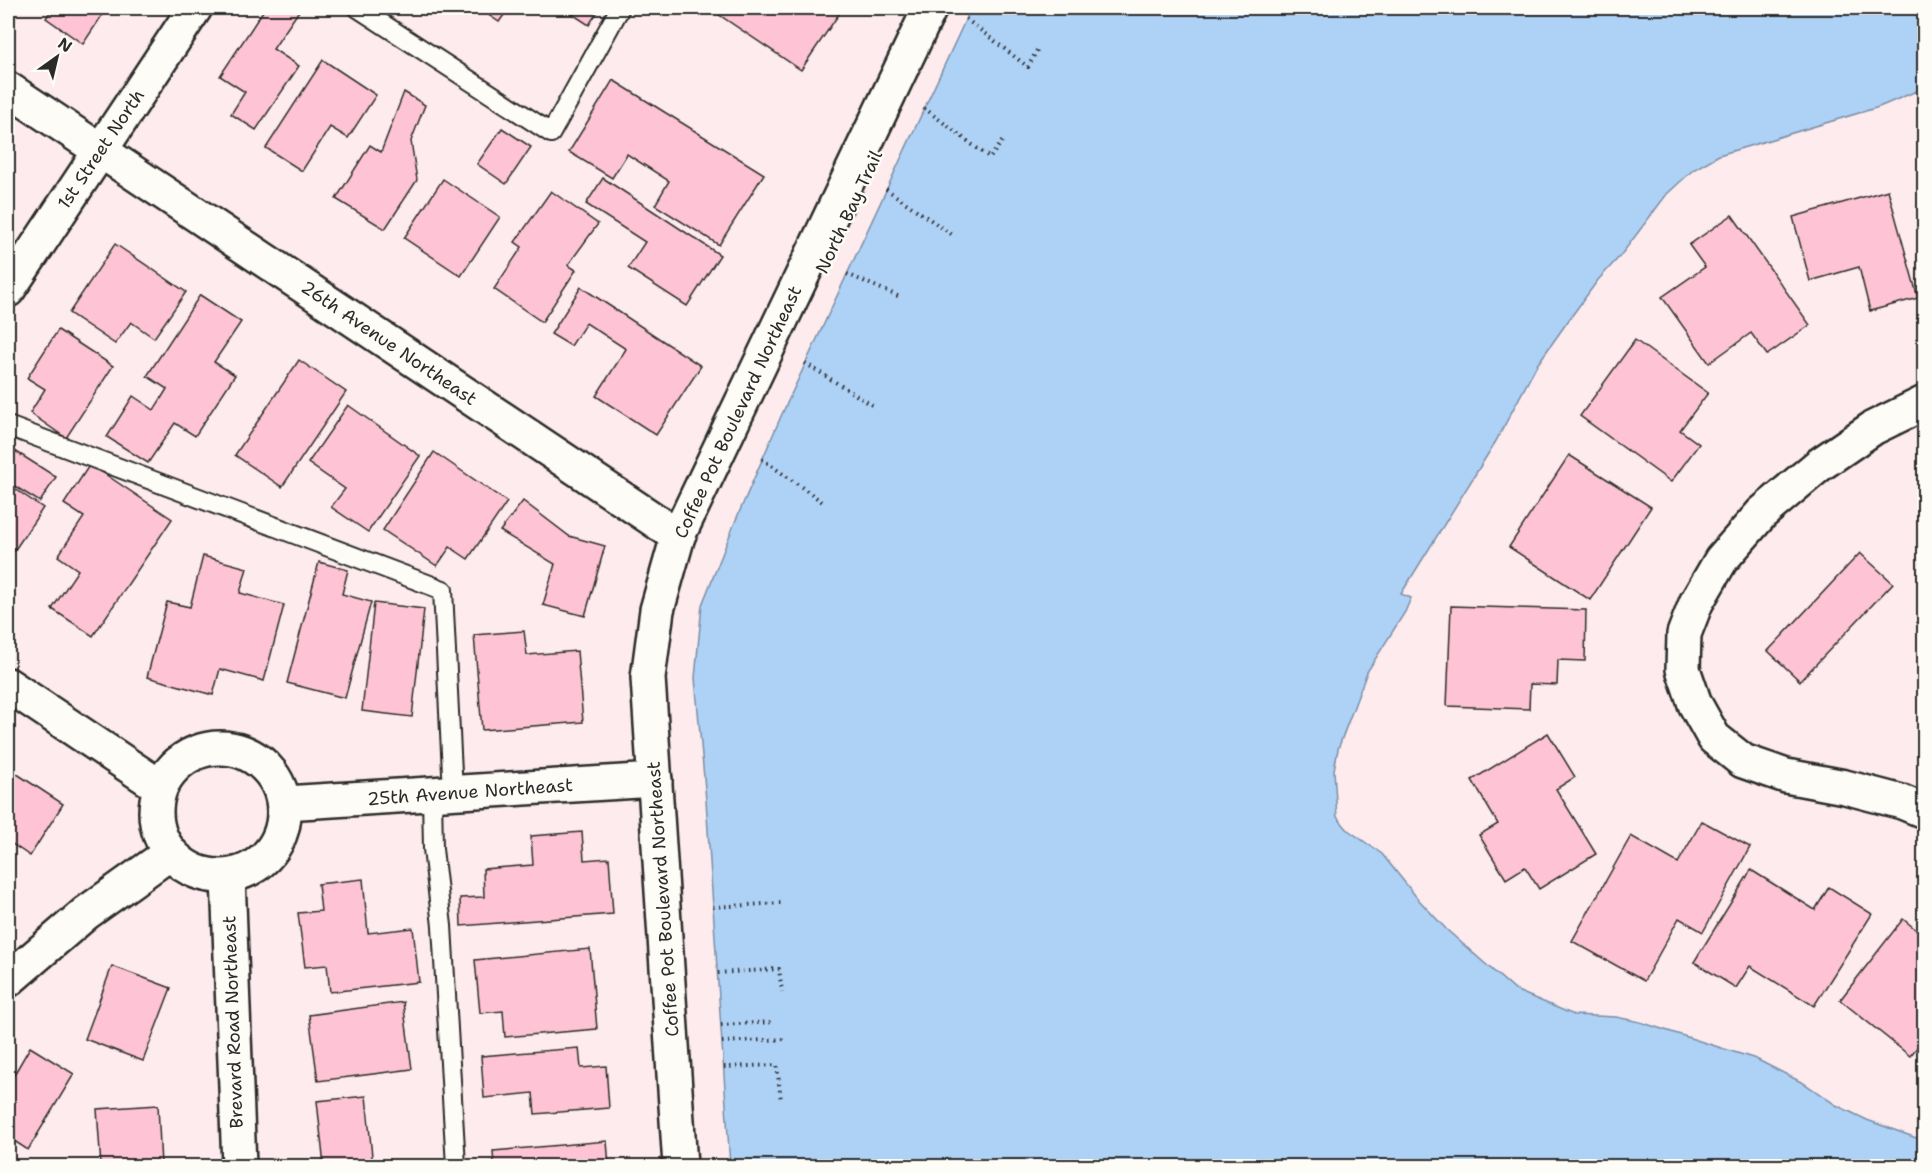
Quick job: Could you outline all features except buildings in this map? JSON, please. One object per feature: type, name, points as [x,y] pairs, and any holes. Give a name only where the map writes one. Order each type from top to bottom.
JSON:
[{"type":"street","name":"1st Street North","points":[[8,290],[195,8]]},
{"type":"street","name":"Coffee Pot Boulevard Northeast","points":[[680,1167],[648,678],[657,610],[678,536],[930,8]]},
{"type":"street","name":"26th Avenue Northeast","points":[[8,89],[678,536]]},
{"type":"street","points":[[1924,403],[1873,428],[1819,465],[1762,513],[1721,560],[1696,603],[1684,634],[1683,669],[1695,704],[1714,738],[1743,761],[1786,776],[1845,787],[1902,802],[1924,811]]},
{"type":"street","points":[[8,685],[159,786]]},
{"type":"street","points":[[218,747],[237,749],[258,758],[278,782],[285,803],[282,835],[271,854],[250,870],[228,877],[209,876],[188,868],[170,853],[163,841],[155,807],[159,786],[181,760],[196,752],[218,747]]},
{"type":"street","name":"25th Avenue Northeast","points":[[285,803],[655,780]]},
{"type":"street","points":[[8,980],[86,913],[170,853]]},
{"type":"street","name":"Brevard Road Northeast","points":[[228,877],[239,1167]]},
{"type":"lane","points":[[358,8],[551,133],[620,8]]},
{"type":"lane","points":[[8,426],[443,590],[442,794],[433,849],[442,926],[456,1167]]},
{"type":"path","points":[[966,19],[1028,67],[1037,50]]},
{"type":"path","points":[[924,108],[990,158],[1002,140]]},
{"type":"path","points":[[886,189],[954,236]]},
{"type":"path","points":[[847,274],[900,297]]},
{"type":"path","points":[[805,363],[875,407]]},
{"type":"path","points":[[762,459],[824,503]]},
{"type":"path","points":[[713,907],[781,903]]},
{"type":"path","points":[[718,973],[779,969],[782,992]]},
{"type":"path","points":[[721,1025],[773,1022]]},
{"type":"path","points":[[722,1042],[786,1039]]},
{"type":"path","points":[[724,1067],[777,1065],[781,1101]]},
{"type":"water","points":[[971,8],[1924,8],[1924,88],[1879,107],[1719,155],[1693,170],[1667,194],[1621,255],[1598,280],[1537,365],[1496,441],[1401,594],[1411,598],[1405,612],[1367,672],[1338,749],[1334,770],[1337,817],[1348,830],[1382,854],[1418,899],[1447,930],[1515,990],[1574,1015],[1616,1017],[1640,1022],[1756,1059],[1805,1084],[1836,1105],[1867,1120],[1919,1139],[1924,1143],[1924,1166],[730,1166],[706,800],[695,678],[702,605],[782,414]]}]
